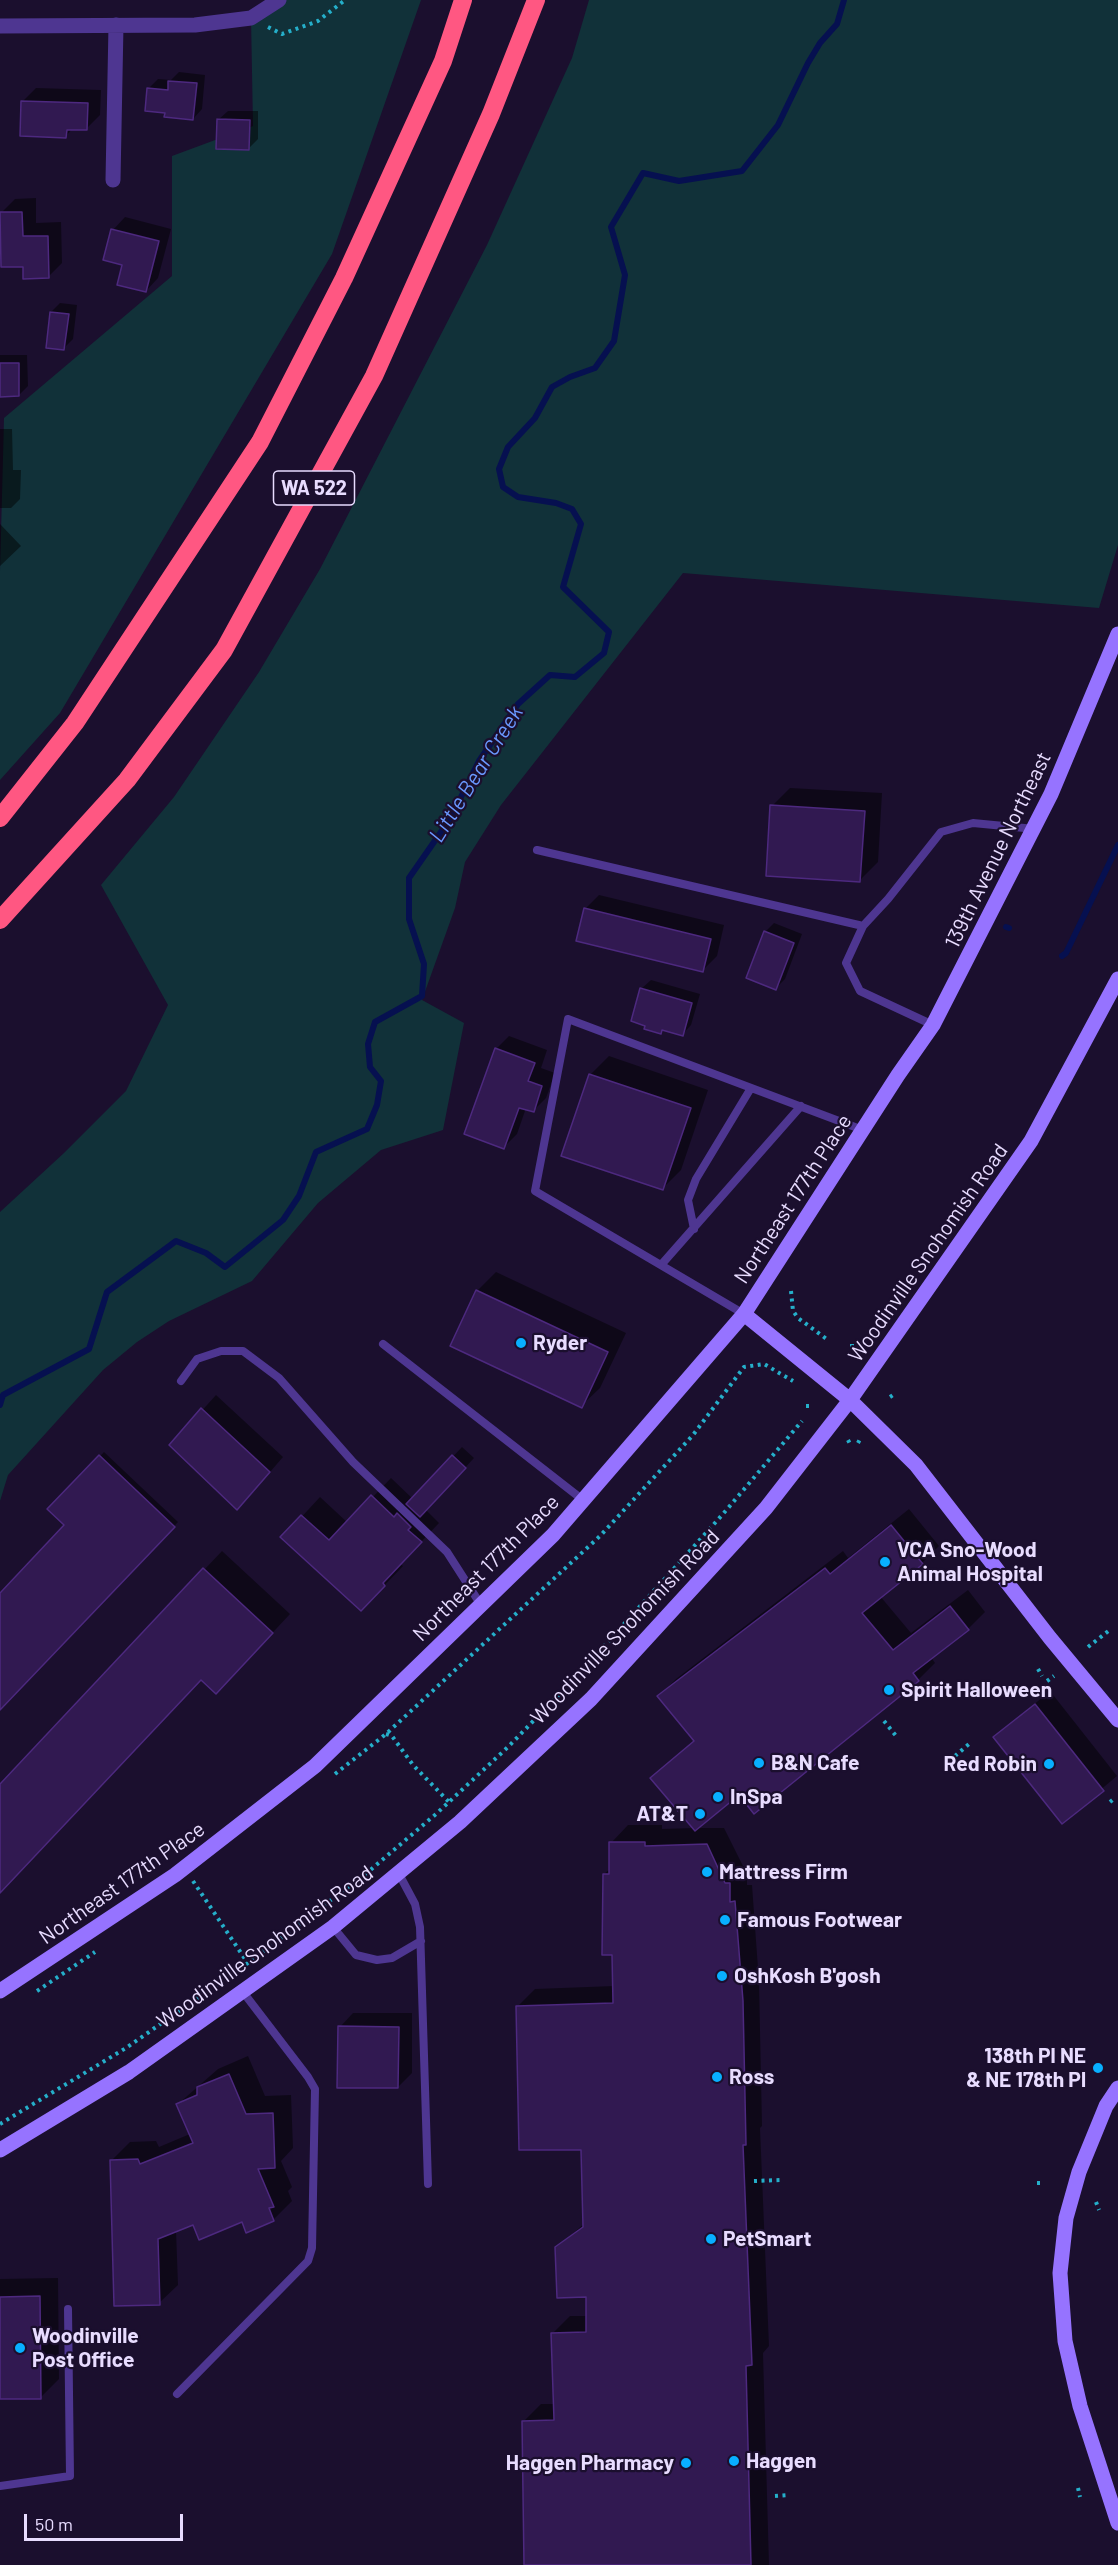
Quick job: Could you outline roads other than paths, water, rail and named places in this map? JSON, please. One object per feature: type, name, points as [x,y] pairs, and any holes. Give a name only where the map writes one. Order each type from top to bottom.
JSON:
[{"type":"highway","name":"WA 522","points":[[0,818],[75,723],[260,442],[344,278],[443,61],[463,0]]},
{"type":"highway","name":"WA 522","points":[[0,920],[127,780],[224,650],[374,376],[463,179],[536,0]]},
{"type":"street","points":[[0,26],[195,25],[251,18],[279,0]]},
{"type":"street","points":[[113,180],[116,25]]},
{"type":"street","name":"139th Avenue Northeast","points":[[898,1075],[933,1025],[1035,829],[1092,700],[1118,634]]},
{"type":"street","name":"Woodinville Snohomish Road","points":[[0,2150],[129,2072],[333,1927],[460,1822],[591,1699],[766,1508],[850,1400],[1031,1142],[1118,979]]},
{"type":"street","name":"Northeast 177th Place","points":[[0,1991],[184,1868],[315,1766],[553,1535],[744,1314],[898,1075]]},
{"type":"street","points":[[744,1314],[850,1400],[916,1465],[1062,1655],[1118,1720]]},
{"type":"street","points":[[1118,2088],[1106,2106],[1079,2172],[1066,2218],[1060,2273],[1065,2341],[1080,2406],[1118,2523]]},
{"type":"lane","points":[[933,1025],[860,991],[846,963],[863,926],[941,832],[974,823],[1035,829]]},
{"type":"lane","points":[[537,850],[863,926]]},
{"type":"lane","points":[[744,1314],[535,1191],[568,1019],[863,1130]]},
{"type":"lane","points":[[694,1229],[688,1200],[696,1179],[751,1088]]},
{"type":"lane","points":[[661,1265],[801,1106]]},
{"type":"lane","points":[[383,1344],[583,1500]]},
{"type":"lane","points":[[181,1381],[197,1359],[220,1351],[243,1351],[279,1378],[353,1462],[447,1552],[481,1605]]},
{"type":"lane","points":[[399,1874],[415,1904],[421,1941],[428,2184]]},
{"type":"lane","points":[[333,1927],[356,1955],[377,1960],[392,1958],[421,1941]]},
{"type":"lane","points":[[177,2394],[308,2261],[312,2248],[315,2089],[243,1992]]},
{"type":"lane","points":[[0,2486],[70,2476],[68,2309]]},
{"type":"waterway","name":"Little Bear Creek","points":[[0,1405],[3,1395],[89,1349],[107,1292],[176,1241],[206,1253],[225,1267],[283,1220],[299,1196],[316,1152],[367,1129],[377,1105],[381,1081],[370,1067],[368,1044],[375,1022],[422,996],[424,964],[409,919],[409,878],[450,819],[479,761],[518,704],[550,675],[575,677],[604,653],[609,632],[563,587],[581,524],[572,509],[556,503],[518,497],[503,487],[499,469],[508,447],[535,418],[552,387],[570,377],[595,368],[614,341],[625,275],[611,227],[643,173],[679,181],[742,171],[778,125],[808,63],[820,43],[837,24],[844,0]]},
{"type":"waterway","points":[[1062,956],[1066,953],[1118,845]]},
{"type":"place","name":"Ryder","points":[[521,1343]]},
{"type":"place","name":"VCA Sno-Wood Animal Hospital","points":[[885,1562]]},
{"type":"place","name":"Spirit Halloween","points":[[889,1690]]},
{"type":"place","name":"B&N Cafe","points":[[759,1763]]},
{"type":"place","name":"Red Robin","points":[[1049,1764]]},
{"type":"place","name":"InSpa","points":[[718,1797]]},
{"type":"place","name":"AT&T","points":[[700,1814]]},
{"type":"place","name":"Mattress Firm","points":[[707,1872]]},
{"type":"place","name":"Famous Footwear","points":[[725,1920]]},
{"type":"place","name":"OshKosh B'gosh","points":[[722,1976]]},
{"type":"place","name":"138th Pl NE & NE 178th Pl","points":[[1098,2068]]},
{"type":"place","name":"Ross","points":[[717,2077]]},
{"type":"place","name":"PetSmart","points":[[711,2239]]},
{"type":"place","name":"Woodinville Post Office","points":[[20,2348]]},
{"type":"place","name":"Haggen","points":[[734,2461]]},
{"type":"place","name":"Haggen Pharmacy","points":[[686,2463]]}]
